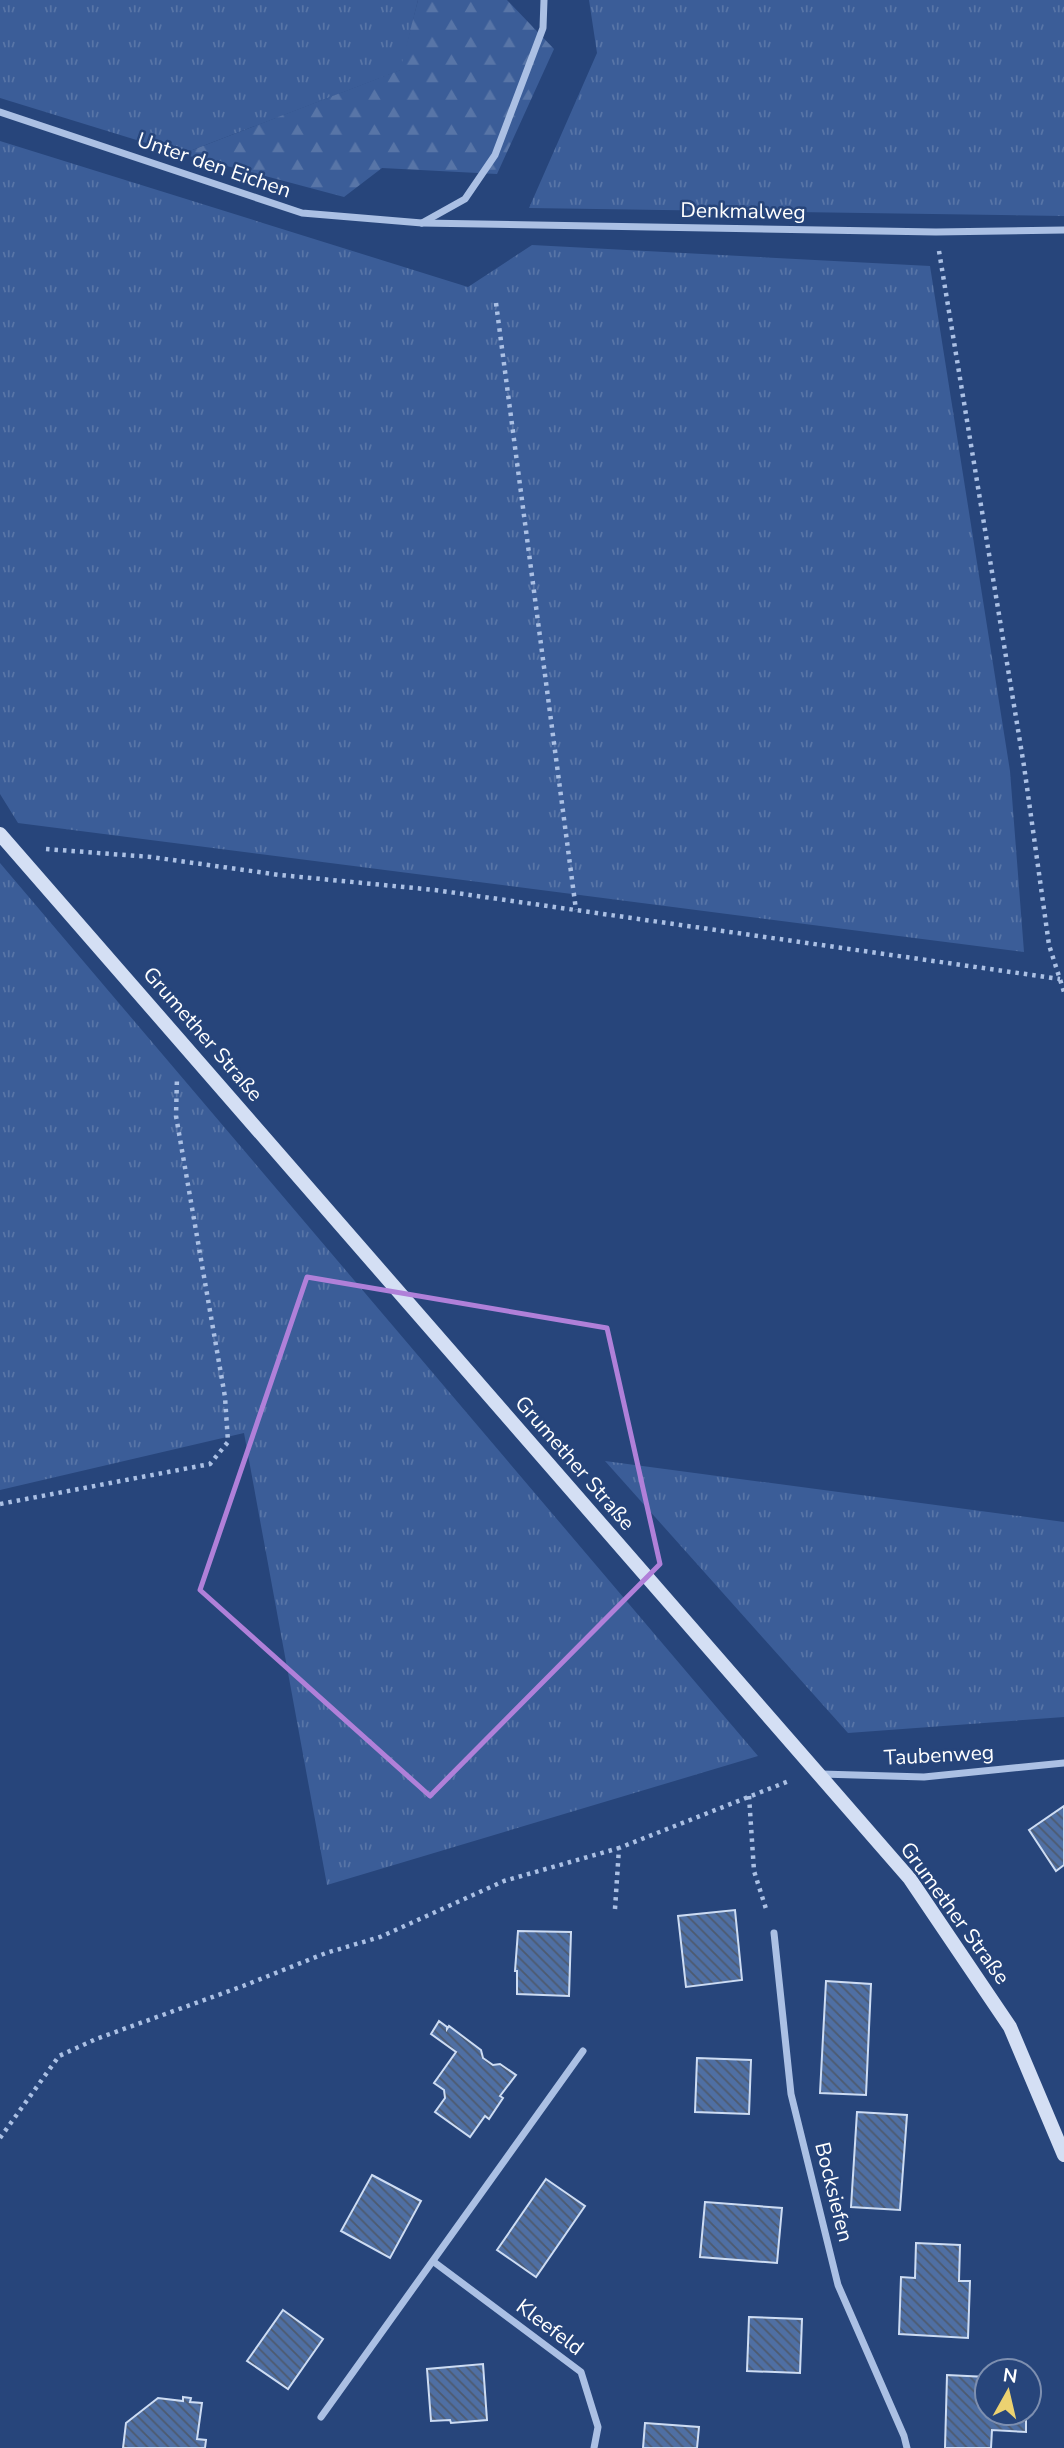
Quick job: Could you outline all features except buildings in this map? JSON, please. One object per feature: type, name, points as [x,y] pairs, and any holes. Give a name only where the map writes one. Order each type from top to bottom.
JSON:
[{"type":"street","points":[[422,223],[465,199],[495,155],[543,28],[544,0]]},
{"type":"street","name":"Unter den Eichen","points":[[0,112],[302,213],[422,223]]},
{"type":"street","name":"Denkmalweg","points":[[422,223],[936,232],[1064,230]]},
{"type":"street","name":"Grumether Straße","points":[[0,834],[910,1880],[1010,2027],[1064,2155]]},
{"type":"street","name":"Taubenweg","points":[[816,1773],[924,1777],[1064,1763]]},
{"type":"street","name":"Bocksiefen","points":[[774,1933],[791,2094],[838,2285],[907,2448]]},
{"type":"street","points":[[321,2417],[583,2051]]},
{"type":"street","name":"Kleefeld","points":[[434,2262],[581,2372],[598,2427],[594,2448]]},
{"type":"path","points":[[936,232],[1024,766],[1049,945],[1064,992]]},
{"type":"path","points":[[496,303],[576,910]]},
{"type":"path","points":[[13,847],[151,857],[280,875],[435,890],[1060,979]]},
{"type":"path","points":[[0,1504],[210,1464],[228,1443],[225,1398],[176,1116],[177,1036]]},
{"type":"path","points":[[0,2138],[59,2056],[96,2039],[326,1953],[380,1937],[504,1881],[619,1848],[782,1783],[816,1773]]},
{"type":"path","points":[[749,1796],[754,1871],[774,1933]]},
{"type":"path","points":[[615,1909],[619,1848]]},
{"type":"highlighted area","points":[[307,1277],[607,1328],[660,1564],[430,1796],[200,1590]]},
{"type":"green space","points":[[0,0],[418,0],[401,70],[182,154],[0,98]]},
{"type":"green space","points":[[418,0],[507,0],[554,49],[497,174],[382,168],[344,197],[182,154],[400,70]]},
{"type":"green space","points":[[589,0],[1064,0],[1064,216],[529,208],[597,53]]},
{"type":"green space","points":[[0,141],[468,287],[532,245],[930,266],[1010,771],[1024,952],[18,823],[0,794]]},
{"type":"green space","points":[[0,863],[758,1756],[327,1885],[244,1433],[0,1490]]},
{"type":"green space","points":[[605,1461],[1064,1522],[1064,1717],[848,1733]]}]
